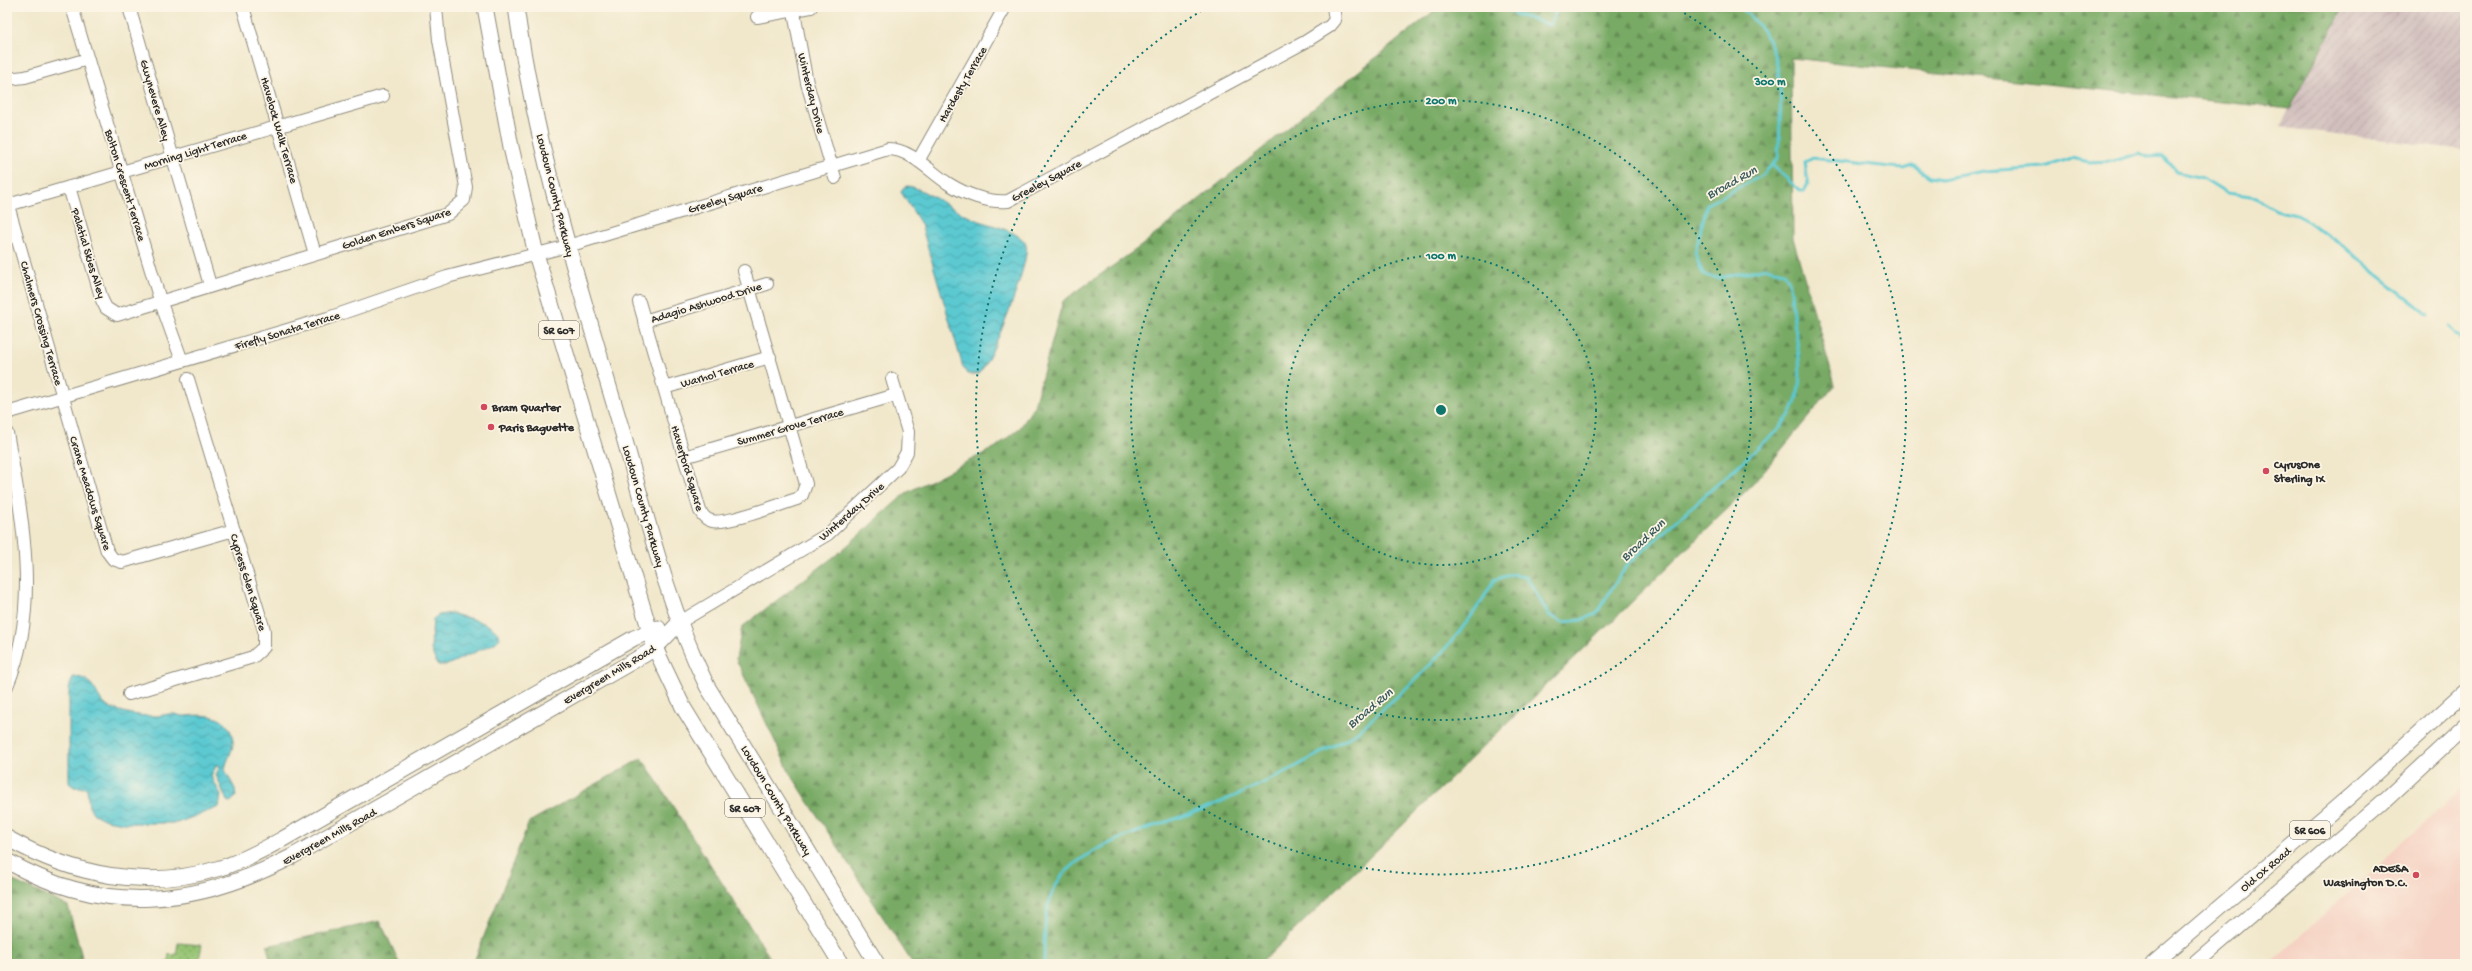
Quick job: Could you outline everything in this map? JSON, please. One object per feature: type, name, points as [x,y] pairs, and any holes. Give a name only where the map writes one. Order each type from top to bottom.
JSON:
[{"type":"main road","name":"SR 607","points":[[485,7],[511,147],[536,254],[655,648],[683,707],[840,964]]},
{"type":"main road","name":"Loudoun County Parkway","points":[[516,7],[534,106],[568,246],[664,573],[680,622],[707,686],[876,964]]},
{"type":"main road","name":"Evergreen Mills Road","points":[[7,838],[36,855],[70,868],[100,875],[135,879],[161,878],[186,876],[221,868],[281,840],[649,630],[680,622]]},
{"type":"main road","name":"Evergreen Mills Road","points":[[7,861],[65,887],[117,897],[171,897],[216,889],[262,873],[655,648],[680,622]]},
{"type":"main road","name":"Old Ox Road","points":[[2153,964],[2350,796],[2465,692]]},
{"type":"main road","name":"SR 606","points":[[2194,964],[2382,803],[2465,726]]},
{"type":"street","name":"Bolton Crescent Terrace","points":[[72,7],[160,300],[182,361]]},
{"type":"street","name":"Gwynevere Alley","points":[[129,7],[210,285]]},
{"type":"street","name":"Havelock Walk Terrace","points":[[243,7],[279,125],[315,254]]},
{"type":"street","name":"Golden Embers Square","points":[[160,300],[448,214],[464,200],[466,187],[439,40],[436,7]]},
{"type":"street","points":[[757,17],[794,8],[811,7]]},
{"type":"street","name":"Hardesty Terrace","points":[[918,161],[1005,7]]},
{"type":"street","name":"Greeley Square","points":[[568,246],[831,165],[888,149],[904,152],[950,184],[963,191],[997,202],[1008,201],[1305,42],[1330,26],[1335,20],[1333,7]]},
{"type":"street","name":"Winterday Drive","points":[[794,8],[807,82],[835,178]]},
{"type":"street","points":[[7,79],[25,77],[88,59]]},
{"type":"street","name":"Morning Light Terrace","points":[[7,204],[173,158],[279,125],[383,96]]},
{"type":"street","name":"Palatial Skies Alley","points":[[69,187],[106,308],[117,314],[125,314],[160,300]]},
{"type":"street","name":"Chalmers Crossing Terrace","points":[[7,204],[63,397]]},
{"type":"street","name":"Firefly Sonata Terrace","points":[[7,413],[328,318],[447,277],[568,246]]},
{"type":"street","name":"Haverford Square","points":[[639,302],[700,511],[704,517],[719,521],[756,512],[797,498],[805,490],[806,478],[744,271]]},
{"type":"street","name":"Adagio Ashwood Drive","points":[[644,321],[767,284]]},
{"type":"street","name":"Warhol Terrace","points":[[664,388],[770,357]]},
{"type":"street","name":"Cypress Glen Square","points":[[129,694],[253,658],[264,647],[264,630],[188,379]]},
{"type":"street","name":"Winterday Drive","points":[[680,622],[828,534],[882,486],[898,468],[906,452],[908,432],[892,379]]},
{"type":"street","name":"Summer Grove Terrace","points":[[684,457],[896,395]]},
{"type":"street","name":"Crane Meadows Square","points":[[63,397],[107,551],[113,559],[122,562],[134,560],[234,530]]},
{"type":"street","points":[[7,433],[21,516],[27,579],[22,631],[7,686]]},
{"type":"shaded area","points":[[2343,7],[2465,7],[2465,150],[2280,127]]},
{"type":"shaded area","name":"ADESA Washington D.C.","points":[[2465,786],[2465,964],[2269,964]]},
{"type":"green space","points":[[1439,7],[2343,7],[2290,109],[1791,58],[1793,238],[1835,385],[1753,484],[1260,964],[1176,958],[1151,964],[913,964],[790,773],[736,659],[742,627],[840,552],[906,493],[996,447],[1021,427],[1034,406],[1063,301],[1141,246]]},
{"type":"green space","points":[[642,758],[774,964],[473,964],[529,822]]},
{"type":"green space","points":[[7,878],[68,906],[84,964],[7,964]]},
{"type":"green space","points":[[380,921],[400,964],[271,964],[267,946]]},
{"type":"green space","points":[[178,943],[202,945],[198,964],[168,964],[169,954],[176,955]]},
{"type":"water","points":[[907,186],[921,190],[976,220],[1010,231],[1023,240],[1026,245],[1026,254],[1022,270],[1009,311],[992,352],[978,374],[967,374],[963,367],[921,224],[901,192],[903,188]]},
{"type":"water","points":[[451,613],[486,624],[497,633],[500,638],[495,643],[447,665],[437,665],[431,649],[433,619],[439,615]]},
{"type":"water","points":[[73,677],[88,681],[106,705],[121,711],[148,716],[171,714],[181,716],[201,715],[216,718],[222,721],[227,725],[231,732],[233,741],[225,770],[235,789],[236,797],[230,802],[227,801],[216,775],[220,766],[217,764],[211,776],[221,795],[219,807],[177,823],[124,823],[106,820],[94,814],[89,807],[87,788],[74,787],[69,783],[69,688]]},
{"type":"waterway","points":[[1506,7],[1515,14],[1550,25],[1558,7]]},
{"type":"waterway","name":"Broad Run","points":[[1044,964],[1046,918],[1051,896],[1062,876],[1075,863],[1109,843],[1128,835],[1203,809],[1247,791],[1290,770],[1353,735],[1416,679],[1445,649],[1459,633],[1494,580],[1513,574],[1526,576],[1549,615],[1563,622],[1581,620],[1596,614],[1627,565],[1779,429],[1788,417],[1797,398],[1800,374],[1790,288],[1784,272],[1766,268],[1719,278],[1703,275],[1695,253],[1707,204],[1763,175],[1778,158],[1780,130],[1780,86],[1775,58],[1771,45],[1765,34],[1740,7]]},
{"type":"waterway","points":[[1772,165],[1798,189],[1804,191],[1808,184],[1805,162],[1813,158],[1904,168],[1913,165],[1930,177],[1941,179],[1984,171],[2045,167],[2072,158],[2089,162],[2113,161],[2140,153],[2147,157],[2163,156],[2176,172],[2203,178],[2227,193],[2251,196],[2276,210],[2296,215],[2309,222],[2365,262],[2374,272],[2429,315]]},
{"type":"waterway","points":[[2449,326],[2465,344]]},
{"type":"place","name":"Bram Quarter","points":[[484,407]]},
{"type":"place","name":"Paris Baguette","points":[[491,427]]},
{"type":"place","name":"CyrusOne Sterling IX","points":[[2266,471]]},
{"type":"place","name":"ADESA Washington D.C.","points":[[2416,875]]}]
